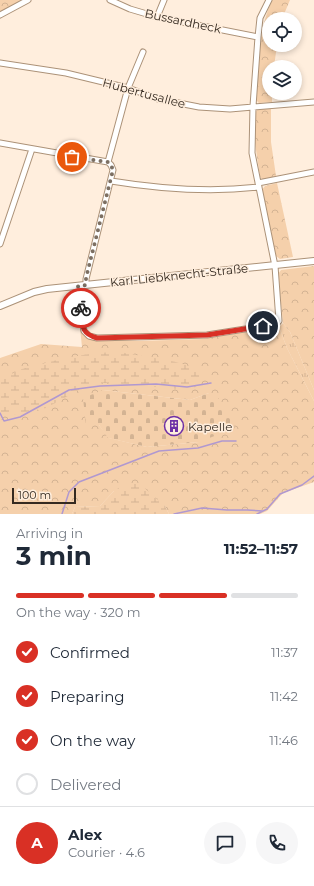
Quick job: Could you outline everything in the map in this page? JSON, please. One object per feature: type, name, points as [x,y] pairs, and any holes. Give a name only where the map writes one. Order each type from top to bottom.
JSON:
[{"type":"street","points":[[0,15],[28,0]]},
{"type":"street","name":"Bussardheck","points":[[110,0],[130,9],[157,17],[258,37]]},
{"type":"street","points":[[157,17],[164,0]]},
{"type":"street","points":[[78,286],[84,331],[89,336],[97,338],[207,335],[278,323],[280,313],[275,266],[252,153],[253,106],[260,18],[269,0]]},
{"type":"street","points":[[108,162],[128,88],[143,52]]},
{"type":"street","name":"Hubertusallee","points":[[0,63],[66,73],[128,88],[158,99],[192,106],[230,109],[314,102]]},
{"type":"street","points":[[0,143],[108,162],[111,165],[113,170],[111,182],[86,278],[86,285]]},
{"type":"street","points":[[0,244],[1,235],[32,149]]},
{"type":"street","points":[[111,182],[148,187],[195,190],[236,189],[314,172]]},
{"type":"street","name":"Karl-Liebknecht-Straße","points":[[0,306],[41,290],[314,261]]},
{"type":"green space","points":[[0,0],[24,0],[0,13]]},
{"type":"green space","points":[[272,0],[290,0],[285,12],[267,12]]},
{"type":"green space","points":[[262,33],[262,52],[276,52],[275,60],[262,60],[262,100],[272,100],[272,102],[259,103],[256,100]]},
{"type":"green space","points":[[271,108],[271,142],[276,176],[263,180],[260,177],[255,143],[255,113],[258,109]]},
{"type":"green space","points":[[277,183],[293,257],[280,259],[276,256],[262,190],[265,186]]},
{"type":"green space","points":[[314,266],[314,390],[290,332],[283,323],[278,274],[281,270]]},
{"type":"green space","points":[[283,323],[290,332],[314,390],[314,401],[287,348],[279,327]]},
{"type":"green space","points":[[279,327],[287,348],[314,401],[314,482],[283,493],[267,511],[260,514],[169,514],[165,506],[114,491],[100,506],[75,507],[72,514],[0,514],[0,358],[41,344],[82,347],[80,328],[84,336],[90,339],[138,341],[203,339]],"holes":[[[103,390],[190,400],[209,393],[199,442],[147,447],[109,438],[99,425]]]},
{"type":"green space","points":[[119,352],[172,361],[186,365],[201,373],[202,379],[199,385],[191,389],[100,383],[86,386],[46,408],[17,414],[3,415],[0,412],[0,381],[18,370],[61,359],[94,353]]},
{"type":"green space","points":[[103,390],[190,400],[213,393],[219,399],[235,428],[199,442],[147,447],[108,438],[99,425],[86,425],[83,398]]},
{"type":"green space","points":[[126,483],[140,484],[165,506],[169,514],[72,514],[75,507],[100,506],[114,491]]},
{"type":"waterway","points":[[0,413],[4,421],[20,417],[69,390],[100,386],[156,384],[187,387],[211,383]]},
{"type":"waterway","points":[[62,514],[69,492],[79,482],[159,451],[198,448],[222,441],[236,441]]},
{"type":"waterway","points":[[257,514],[267,509],[280,494],[302,485],[314,476]]},
{"type":"waterway","points":[[174,514],[202,508],[263,511]]},
{"type":"way so far","points":[[72,157],[108,162],[113,170],[86,278],[86,285],[78,286],[81,308]]},
{"type":"place","name":"Kapelle","points":[[174,426]]},
{"type":"route","points":[[81,308],[85,333],[89,336],[97,338],[207,335],[263,326]]}]
